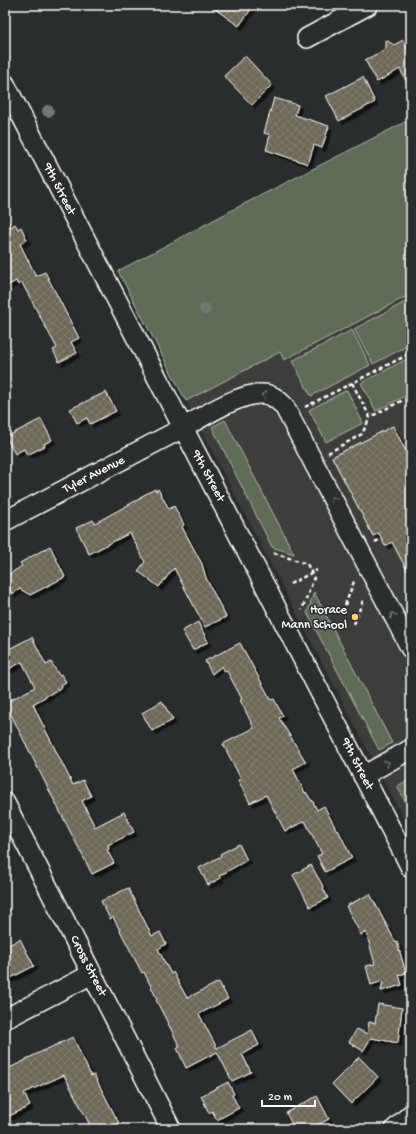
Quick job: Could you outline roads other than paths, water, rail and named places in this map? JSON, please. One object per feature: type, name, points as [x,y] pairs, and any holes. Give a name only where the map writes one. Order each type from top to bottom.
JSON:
[{"type":"street","points":[[307,38],[368,5]]},
{"type":"street","name":"9th Street","points":[[5,84],[411,868]]},
{"type":"street","name":"Tyler Avenue","points":[[5,521],[211,412],[252,394],[264,394],[276,398],[284,406],[411,649]]},
{"type":"street","points":[[363,776],[411,749]]},
{"type":"street","name":"Cross Street","points":[[5,803],[171,1129]]},
{"type":"street","points":[[5,1019],[92,974]]},
{"type":"street","points":[[395,1129],[411,1114]]},
{"type":"place","name":"Horace Mann School","points":[[355,617]]}]
